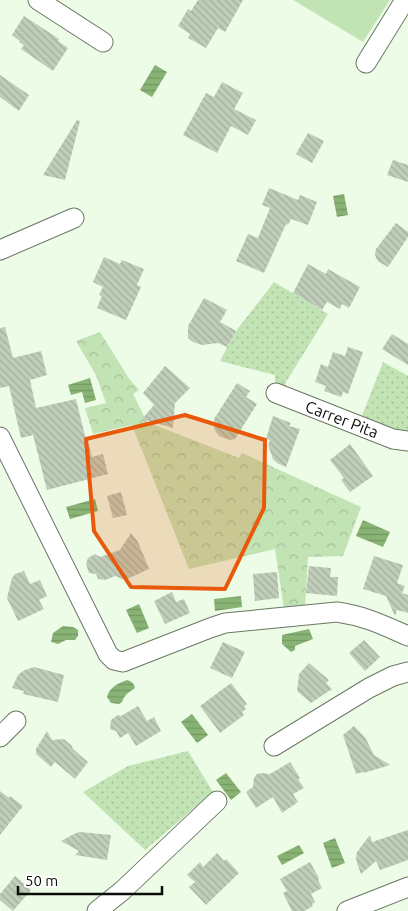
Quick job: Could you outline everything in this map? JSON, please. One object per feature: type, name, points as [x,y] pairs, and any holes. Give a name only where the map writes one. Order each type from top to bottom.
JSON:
[{"type":"street","points":[[38,0],[103,42]]},
{"type":"street","points":[[366,63],[405,0]]},
{"type":"street","points":[[0,250],[74,218]]},
{"type":"street","name":"Carrer Pita","points":[[276,394],[393,439],[408,441]]},
{"type":"street","points":[[0,436],[108,654],[114,660],[123,662],[225,623],[337,612],[354,614],[373,620],[408,636]]},
{"type":"street","points":[[274,746],[369,688],[393,676],[408,672]]},
{"type":"street","points":[[0,737],[16,722]]},
{"type":"street","points":[[97,911],[122,891],[217,801]]},
{"type":"street","points":[[347,911],[408,887]]},
{"type":"highlighted area","points":[[185,415],[265,440],[264,508],[225,589],[131,587],[94,531],[86,439]]},
{"type":"green space","points":[[293,0],[390,0],[363,42]]},
{"type":"green space","points":[[274,282],[328,314],[286,382],[286,386],[275,383],[275,375],[220,361],[236,331]]},
{"type":"green space","points":[[100,332],[130,380],[139,390],[133,394],[147,422],[239,458],[242,453],[361,507],[343,556],[308,557],[305,607],[284,609],[275,549],[189,569],[132,425],[93,434],[85,408],[106,403],[96,375],[76,341]]},
{"type":"green space","points":[[383,362],[408,376],[408,432],[362,416]]},
{"type":"green space","points":[[188,751],[213,792],[145,850],[83,792],[128,766]]},
{"type":"shaded area","points":[[155,65],[167,72],[152,97],[140,90]]},
{"type":"shaded area","points":[[344,194],[348,215],[337,217],[333,196]]},
{"type":"shaded area","points":[[90,378],[96,400],[85,403],[82,392],[71,395],[68,385]]},
{"type":"shaded area","points":[[95,499],[98,511],[70,519],[66,507]]},
{"type":"shaded area","points":[[363,520],[390,532],[383,547],[356,536]]},
{"type":"shaded area","points":[[241,596],[242,607],[215,611],[214,599]]},
{"type":"shaded area","points":[[139,604],[149,628],[137,633],[126,610]]},
{"type":"shaded area","points":[[63,626],[73,627],[78,630],[78,636],[75,640],[66,640],[58,644],[51,642],[53,633]]},
{"type":"shaded area","points":[[309,629],[313,639],[295,646],[295,650],[291,652],[282,644],[282,635]]},
{"type":"shaded area","points":[[127,680],[132,682],[135,688],[119,704],[111,703],[107,697],[112,688]]},
{"type":"shaded area","points":[[192,714],[208,735],[197,743],[181,722]]},
{"type":"shaded area","points":[[226,773],[241,792],[231,800],[216,780]]},
{"type":"shaded area","points":[[335,838],[345,863],[332,868],[323,843]]},
{"type":"shaded area","points":[[299,845],[304,853],[282,865],[277,856]]},
{"type":"building","points":[[198,0],[243,0],[225,32],[218,28],[206,48],[188,38],[190,34],[178,26],[188,9],[191,11]]},
{"type":"building","points":[[24,16],[59,39],[58,41],[68,48],[53,71],[21,49],[24,45],[12,35]]},
{"type":"building","points":[[0,75],[29,95],[19,111],[0,97]]},
{"type":"building","points":[[222,82],[243,93],[234,109],[256,120],[248,135],[231,126],[217,153],[183,135],[206,93],[214,97]]},
{"type":"building","points":[[77,120],[80,121],[65,180],[43,175]]},
{"type":"building","points":[[308,133],[324,141],[312,163],[296,154]]},
{"type":"building","points":[[393,160],[408,165],[408,182],[387,175]]},
{"type":"building","points":[[269,188],[298,200],[300,195],[317,202],[308,225],[291,219],[288,225],[286,224],[264,273],[236,261],[248,234],[258,238],[270,208],[262,205]]},
{"type":"building","points":[[396,223],[408,232],[408,237],[388,267],[379,262],[375,254],[376,249]]},
{"type":"building","points":[[104,257],[120,264],[122,260],[144,269],[137,285],[141,287],[126,320],[97,308],[102,296],[99,295],[103,287],[93,282]]},
{"type":"building","points":[[308,264],[326,274],[328,269],[360,287],[349,308],[342,304],[340,309],[327,302],[322,310],[293,293]]},
{"type":"building","points":[[204,298],[227,310],[220,322],[236,331],[227,347],[218,343],[202,345],[188,338],[188,326]]},
{"type":"building","points":[[5,327],[13,358],[41,351],[47,375],[30,380],[36,408],[76,399],[92,457],[103,454],[108,474],[47,490],[33,435],[21,438],[9,386],[0,388],[0,328]]},
{"type":"building","points":[[392,334],[408,344],[408,365],[382,349]]},
{"type":"building","points":[[348,347],[363,352],[348,394],[343,392],[341,397],[324,391],[326,386],[315,382],[321,364],[328,367],[333,352],[345,356]]},
{"type":"building","points":[[165,366],[190,388],[175,403],[173,428],[142,419],[154,405],[143,393]]},
{"type":"building","points":[[237,383],[250,391],[246,397],[257,404],[235,439],[230,440],[219,436],[214,428],[214,419]]},
{"type":"building","points":[[273,416],[291,423],[289,426],[300,429],[286,467],[273,459],[268,445],[270,440],[266,439]]},
{"type":"building","points":[[350,444],[373,476],[350,492],[341,480],[344,478],[330,460]]},
{"type":"building","points":[[121,492],[127,515],[113,518],[107,496]]},
{"type":"building","points":[[131,533],[138,542],[149,569],[125,580],[115,576],[105,580],[98,579],[96,574],[89,573],[86,564],[88,558],[95,554],[100,557],[120,550]]},
{"type":"building","points":[[374,556],[403,565],[397,583],[405,586],[402,593],[408,595],[408,613],[397,610],[395,616],[386,596],[363,589]]},
{"type":"building","points":[[309,566],[331,568],[330,577],[338,577],[337,596],[306,593]]},
{"type":"building","points":[[24,571],[30,584],[40,580],[47,596],[39,600],[44,609],[18,621],[7,598],[12,578],[15,574]]},
{"type":"building","points":[[277,572],[279,598],[255,601],[253,574]]},
{"type":"building","points":[[172,592],[176,602],[184,599],[190,613],[165,624],[154,601]]},
{"type":"building","points":[[364,640],[380,657],[365,671],[349,653]]},
{"type":"building","points":[[223,642],[245,652],[232,678],[210,668]]},
{"type":"building","points":[[309,663],[329,680],[326,683],[332,689],[311,703],[297,691],[299,674]]},
{"type":"building","points":[[34,667],[64,675],[58,702],[23,694],[24,691],[12,688],[18,675]]},
{"type":"building","points":[[231,683],[247,704],[244,707],[246,709],[242,712],[244,715],[220,733],[200,706]]},
{"type":"building","points":[[138,706],[147,721],[154,717],[161,731],[136,746],[128,733],[120,738],[116,731],[110,729],[111,720]]},
{"type":"building","points":[[354,726],[365,737],[374,755],[390,765],[356,774],[343,735]]},
{"type":"building","points":[[47,731],[52,740],[64,739],[88,762],[75,779],[55,762],[51,767],[36,754],[36,749]]},
{"type":"building","points":[[290,762],[304,788],[293,794],[298,802],[282,813],[273,797],[256,808],[246,792],[253,787],[254,778],[257,774],[261,773],[270,774]]},
{"type":"building","points":[[0,791],[23,806],[0,835]]},
{"type":"building","points":[[408,830],[408,860],[380,870],[376,861],[361,874],[356,858],[357,852],[370,835],[372,842]]},
{"type":"building","points":[[80,832],[111,835],[107,860],[75,855],[79,851],[61,841]]},
{"type":"building","points":[[217,853],[224,861],[226,859],[239,873],[206,905],[189,887],[195,882],[187,875],[200,862],[203,867]]},
{"type":"building","points":[[310,862],[322,888],[311,894],[315,902],[312,904],[313,906],[304,911],[292,911],[283,893],[287,891],[280,879]]},
{"type":"building","points":[[15,876],[31,890],[13,911],[0,900],[0,894]]}]
